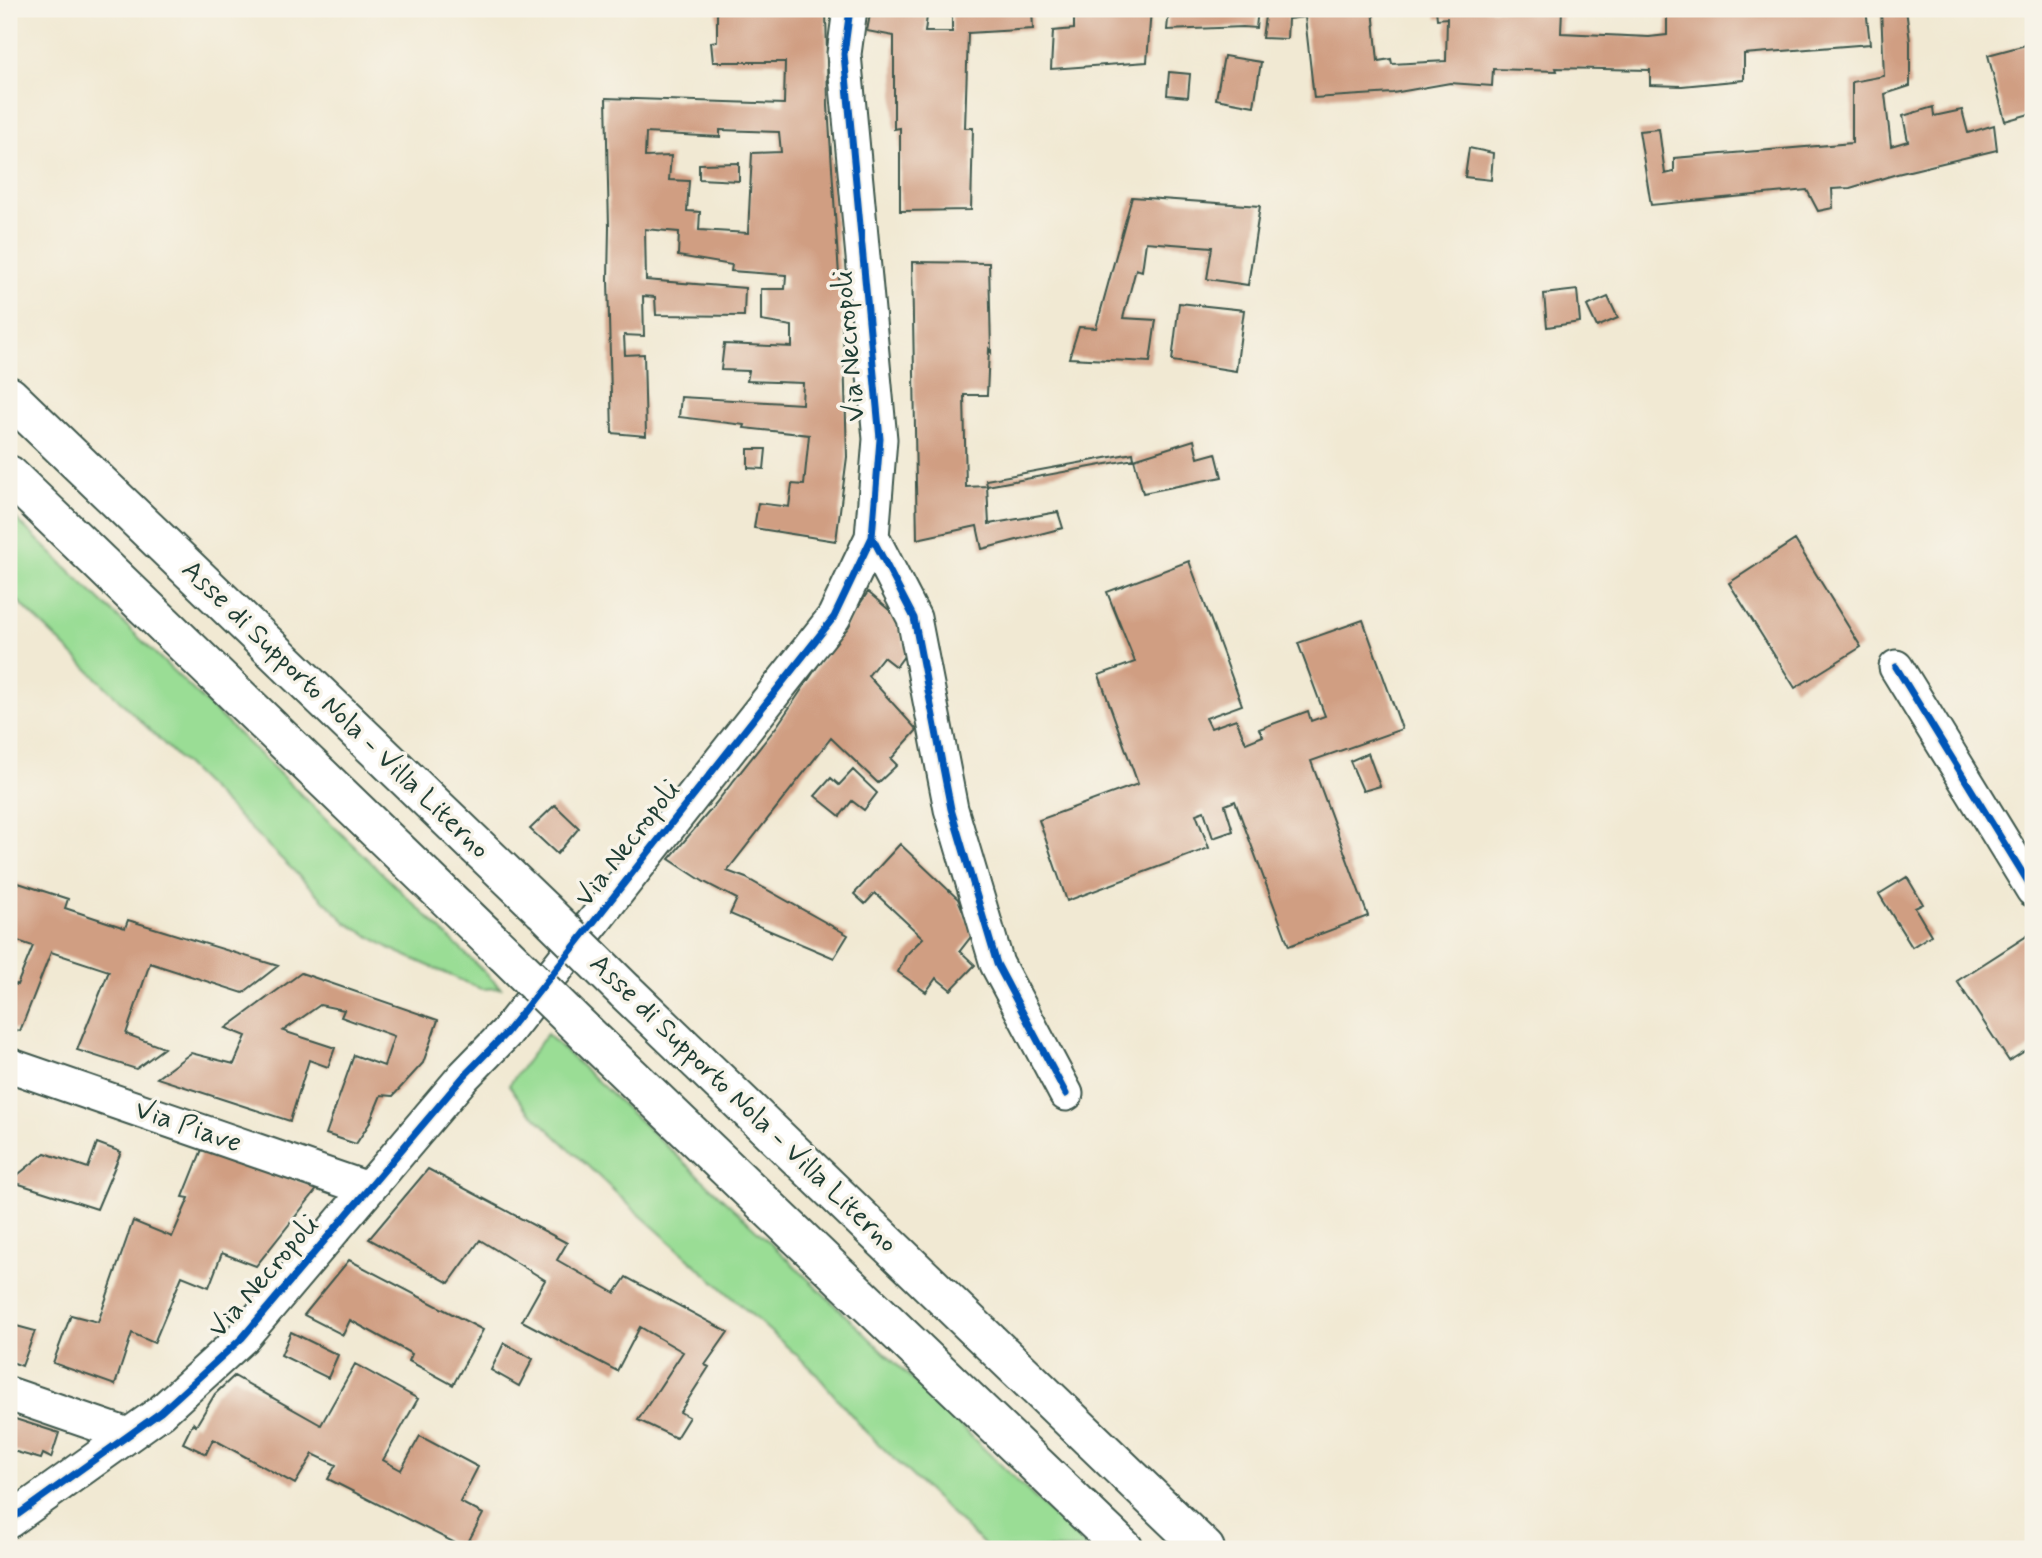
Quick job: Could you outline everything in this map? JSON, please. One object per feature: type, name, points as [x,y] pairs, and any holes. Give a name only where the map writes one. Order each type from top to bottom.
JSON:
[{"type":"highway","name":"Asse di Supporto Nola - Villa Literno","points":[[9,396],[1205,1549]]},
{"type":"highway","name":"Asse di Supporto Nola - Villa Literno","points":[[9,475],[1124,1549]]},
{"type":"street","name":"Via Necropoli","points":[[9,1521],[161,1412],[243,1338],[464,1076],[506,1033],[834,617],[872,537],[880,439],[844,54],[850,9]]},
{"type":"street","points":[[872,537],[914,618],[951,809],[997,964],[1066,1094]]},
{"type":"street","points":[[1896,667],[2033,890]]},
{"type":"street","name":"Via Piave","points":[[9,1065],[368,1189]]},
{"type":"street","points":[[9,1394],[128,1434]]},
{"type":"green space","points":[[9,512],[501,988],[481,989],[393,950],[347,923],[9,592]]},
{"type":"green space","points":[[547,1034],[782,1254],[1088,1549],[989,1549],[977,1538],[865,1431],[811,1368],[629,1205],[524,1106],[509,1085]]},
{"type":"building","points":[[717,9],[826,9],[828,106],[844,353],[847,457],[836,541],[754,528],[758,503],[789,507],[792,484],[804,485],[809,435],[679,417],[681,397],[802,404],[803,383],[747,381],[749,371],[721,370],[724,344],[792,347],[792,326],[761,321],[761,289],[785,289],[786,275],[731,271],[732,265],[678,256],[679,232],[645,229],[646,280],[745,288],[744,316],[656,315],[655,297],[643,296],[644,336],[624,335],[625,355],[644,354],[646,436],[612,433],[606,98],[784,104],[785,62],[713,62],[711,42],[717,41]],"holes":[[[720,130],[779,132],[781,152],[752,153],[748,233],[699,230],[700,212],[687,211],[689,181],[669,180],[671,156],[645,157],[646,133],[720,137]]]},
{"type":"building","points":[[871,9],[914,9],[911,16],[927,16],[925,32],[952,32],[952,9],[1032,9],[1033,29],[968,33],[965,128],[973,128],[971,210],[900,211],[900,128],[894,129],[894,36],[867,31]]},
{"type":"building","points":[[1074,9],[1151,9],[1147,62],[1051,69],[1053,31],[1074,29]]},
{"type":"building","points":[[1169,9],[1258,9],[1256,28],[1167,30]]},
{"type":"building","points":[[1266,9],[1373,9],[1378,61],[1391,59],[1392,64],[1446,61],[1447,18],[1437,19],[1436,9],[1562,9],[1561,33],[1649,37],[1667,35],[1667,9],[1866,9],[1870,44],[1744,54],[1744,80],[1682,86],[1650,85],[1650,70],[1493,69],[1492,86],[1450,83],[1393,93],[1314,98],[1305,17],[1288,19],[1287,39],[1262,38]]},
{"type":"building","points":[[1881,9],[1906,9],[1910,42],[1910,86],[1885,94],[1891,146],[1908,141],[1903,116],[1933,107],[1934,116],[1962,110],[1968,133],[1994,125],[1997,150],[1850,188],[1832,189],[1833,208],[1818,211],[1807,190],[1651,205],[1639,131],[1659,129],[1665,174],[1674,172],[1674,158],[1852,143],[1852,82],[1884,76]]},
{"type":"building","points":[[2033,43],[2033,113],[2005,121],[1988,55]]},
{"type":"building","points":[[1224,56],[1261,62],[1254,106],[1216,99]]},
{"type":"building","points":[[1169,72],[1190,74],[1188,97],[1167,95]]},
{"type":"building","points":[[1469,148],[1493,153],[1491,180],[1465,177]]},
{"type":"building","points":[[739,163],[739,181],[699,179],[699,164]]},
{"type":"building","points":[[1132,197],[1260,206],[1248,285],[1207,279],[1212,247],[1146,242],[1142,271],[1136,269],[1123,318],[1156,320],[1150,362],[1069,358],[1079,327],[1096,328]]},
{"type":"building","points":[[912,262],[989,263],[991,352],[989,349],[987,395],[964,395],[966,487],[987,486],[989,524],[1058,512],[1063,528],[982,549],[977,526],[917,539]]},
{"type":"building","points":[[1577,290],[1580,322],[1547,327],[1544,294]]},
{"type":"building","points":[[1608,297],[1618,318],[1597,327],[1587,306]]},
{"type":"building","points":[[1179,303],[1244,310],[1236,371],[1172,361]]},
{"type":"building","points":[[1194,440],[1198,458],[1216,453],[1222,477],[1143,493],[1134,459]]},
{"type":"building","points":[[748,449],[766,449],[764,469],[748,468]]},
{"type":"building","points":[[1133,453],[1134,459],[987,486],[986,480]]},
{"type":"building","points":[[1795,540],[1861,647],[1795,688],[1729,583]]},
{"type":"building","points":[[1189,561],[1242,705],[1206,718],[1211,728],[1236,719],[1246,743],[1263,736],[1259,729],[1308,711],[1311,721],[1325,716],[1298,643],[1363,620],[1402,729],[1311,761],[1368,916],[1289,946],[1235,801],[1225,805],[1233,831],[1213,838],[1204,811],[1196,814],[1209,848],[1067,901],[1039,820],[1138,784],[1099,675],[1135,662],[1107,592]]},
{"type":"building","points":[[868,592],[895,615],[907,652],[896,667],[883,657],[868,676],[917,730],[891,759],[897,765],[878,783],[831,738],[727,871],[746,878],[848,935],[834,958],[730,914],[737,899],[669,859],[777,726]]},
{"type":"building","points":[[1368,753],[1380,786],[1363,791],[1350,761]]},
{"type":"building","points":[[853,770],[877,793],[864,810],[852,801],[840,816],[815,796],[831,778],[839,785]]},
{"type":"building","points":[[555,805],[579,828],[557,854],[530,829]]},
{"type":"building","points":[[900,844],[958,899],[973,934],[960,951],[975,965],[951,990],[936,978],[926,992],[898,972],[906,955],[923,938],[875,893],[865,904],[854,894]]},
{"type":"building","points":[[1907,877],[1923,904],[1915,908],[1931,935],[1912,947],[1879,894]]},
{"type":"building","points":[[9,880],[68,899],[65,908],[125,928],[128,920],[278,966],[243,993],[150,963],[126,1034],[164,1048],[136,1069],[77,1050],[109,971],[51,952],[20,1031],[9,1028],[9,982],[17,985],[33,946],[9,938]]},
{"type":"building","points":[[2027,936],[2033,946],[2033,1046],[2009,1061],[1957,981]]},
{"type":"building","points":[[301,973],[438,1020],[423,1063],[393,1096],[381,1095],[369,1124],[356,1144],[326,1134],[354,1055],[384,1066],[394,1036],[341,1017],[344,1010],[320,1005],[283,1031],[335,1048],[328,1067],[309,1060],[290,1121],[157,1078],[191,1053],[234,1064],[246,1036],[226,1028]]},
{"type":"building","points":[[97,1143],[121,1152],[97,1209],[10,1181],[45,1153],[88,1168]]},
{"type":"building","points":[[203,1147],[318,1188],[256,1266],[222,1253],[209,1287],[182,1276],[154,1343],[132,1333],[115,1385],[53,1363],[71,1315],[98,1322],[133,1221],[172,1237],[189,1198],[183,1197]]},
{"type":"building","points":[[428,1169],[567,1243],[557,1260],[615,1293],[626,1277],[728,1332],[705,1365],[709,1367],[680,1412],[689,1417],[676,1438],[638,1420],[683,1352],[640,1327],[617,1371],[522,1321],[545,1280],[480,1240],[449,1283],[369,1239]]},
{"type":"building","points":[[349,1260],[483,1330],[453,1385],[409,1361],[412,1354],[350,1320],[343,1335],[304,1315]]},
{"type":"building","points":[[9,1324],[35,1331],[22,1366],[9,1361]]},
{"type":"building","points":[[291,1332],[338,1355],[328,1378],[281,1355]]},
{"type":"building","points":[[504,1343],[533,1359],[519,1386],[491,1370]]},
{"type":"building","points":[[355,1364],[418,1399],[383,1460],[401,1470],[420,1436],[478,1467],[460,1502],[483,1514],[465,1548],[328,1479],[336,1465],[313,1454],[295,1484],[213,1439],[206,1454],[183,1443],[193,1423],[196,1426],[215,1394],[234,1376],[321,1425]]},
{"type":"building","points":[[9,1417],[59,1433],[51,1458],[43,1454],[41,1459],[9,1450]]},
{"type":"cycle path","points":[[9,1521],[161,1412],[242,1338],[464,1076],[506,1033],[834,617],[872,537],[880,439],[844,54],[850,9]]},
{"type":"cycle path","points":[[872,537],[914,618],[951,809],[997,964],[1066,1094]]},
{"type":"cycle path","points":[[1896,667],[2033,890]]}]
